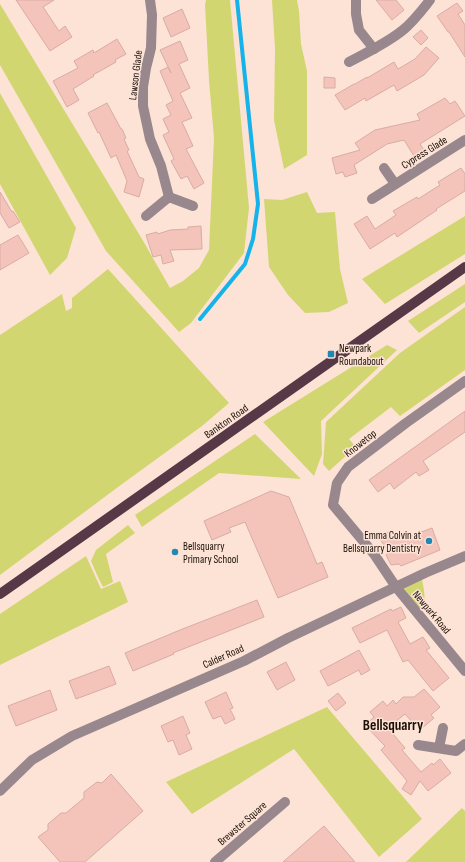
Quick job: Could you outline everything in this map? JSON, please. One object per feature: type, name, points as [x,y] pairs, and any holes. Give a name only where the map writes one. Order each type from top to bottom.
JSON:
[{"type":"main road","name":"Bankton Road","points":[[0,594],[465,266]]},
{"type":"street","name":"Lawson Glade","points":[[150,0],[152,15],[151,48],[146,68],[143,106],[150,139],[161,166],[169,197]]},
{"type":"street","points":[[356,0],[356,14],[359,30],[374,49]]},
{"type":"street","points":[[350,62],[374,49],[403,30],[430,0]]},
{"type":"street","name":"Cypress Glade","points":[[372,199],[465,140]]},
{"type":"street","name":"Cypress Glade","points":[[384,168],[395,184]]},
{"type":"street","points":[[146,216],[169,197],[193,206]]},
{"type":"street","name":"Knowetop","points":[[396,588],[374,554],[332,505],[337,483],[348,467],[465,381]]},
{"type":"street","name":"Calder Road","points":[[0,791],[32,760],[72,736],[244,661],[288,638],[425,573],[465,556]]},
{"type":"street","name":"Newpark Road","points":[[396,588],[465,671]]},
{"type":"street","points":[[439,748],[443,728]]},
{"type":"street","points":[[418,745],[456,751],[465,744]]},
{"type":"street","name":"Brewster Square","points":[[215,862],[285,802]]},
{"type":"green space","points":[[206,0],[230,0],[249,208],[244,253],[191,323],[179,332],[106,251],[0,65],[0,4],[170,288],[183,281],[199,268],[209,250],[214,138],[209,80]]},
{"type":"green space","points":[[272,0],[297,0],[301,44],[307,71],[307,155],[284,169],[274,120],[275,48]]},
{"type":"green space","points":[[0,93],[76,228],[67,258],[50,275],[0,184]]},
{"type":"green space","points":[[307,192],[317,213],[335,212],[340,269],[348,303],[329,312],[305,313],[288,295],[269,267],[264,199],[282,200]]},
{"type":"green space","points":[[465,216],[465,254],[385,304],[362,279]]},
{"type":"green space","points":[[108,269],[229,403],[202,426],[0,575],[0,335],[62,294],[66,311],[72,308],[72,298]]},
{"type":"green space","points":[[465,284],[465,302],[419,333],[408,321]]},
{"type":"green space","points":[[465,307],[465,370],[400,416],[391,407],[349,439],[356,447],[329,471],[323,464],[326,422],[400,353]]},
{"type":"green space","points":[[387,345],[397,350],[321,421],[322,454],[314,476],[263,422]]},
{"type":"green space","points":[[255,434],[301,479],[219,473],[142,527],[135,515]]},
{"type":"green space","points":[[128,525],[135,533],[106,554],[113,582],[103,587],[91,561],[96,550]]},
{"type":"green space","points":[[86,556],[101,589],[120,581],[128,602],[0,665],[0,614]]},
{"type":"green space","points":[[422,579],[424,599],[421,611],[404,588]]},
{"type":"green space","points":[[327,707],[422,819],[379,857],[294,749],[192,814],[166,782]]},
{"type":"green space","points":[[462,808],[465,811],[465,862],[406,862]]},
{"type":"building","points":[[16,0],[54,0],[43,7],[59,31],[65,26],[72,37],[50,51]]},
{"type":"building","points":[[376,0],[396,0],[404,10],[392,20]]},
{"type":"building","points":[[457,3],[463,11],[458,14],[465,25],[465,57],[437,16]]},
{"type":"building","points":[[182,9],[190,28],[171,37],[163,18]]},
{"type":"building","points":[[421,30],[428,38],[421,45],[413,37]]},
{"type":"building","points":[[117,39],[126,54],[73,89],[79,100],[67,107],[53,81],[78,68],[74,61],[93,50],[94,53]]},
{"type":"building","points":[[180,41],[188,60],[179,64],[190,88],[180,93],[192,118],[182,122],[193,146],[186,149],[204,183],[194,189],[187,176],[181,179],[171,161],[174,159],[163,135],[169,132],[163,119],[171,115],[166,105],[173,101],[160,71],[168,67],[171,73],[160,50]]},
{"type":"building","points":[[426,47],[439,58],[424,75],[397,91],[394,85],[366,101],[365,98],[345,110],[335,95],[394,62],[398,69],[415,59]]},
{"type":"building","points":[[324,77],[335,78],[335,88],[324,88]]},
{"type":"building","points":[[445,98],[450,104],[455,101],[465,116],[420,144],[424,150],[414,156],[404,140],[387,144],[354,165],[357,173],[345,177],[343,172],[336,174],[332,158],[360,150],[355,143],[375,130],[420,120],[417,114]]},
{"type":"building","points":[[107,103],[126,138],[124,139],[129,150],[127,151],[139,177],[144,179],[139,197],[124,192],[127,181],[116,155],[111,158],[88,113]]},
{"type":"building","points":[[461,168],[465,174],[465,191],[436,209],[437,210],[397,237],[395,233],[370,249],[354,224],[367,216],[375,229],[396,215],[393,211],[417,197],[418,199],[440,185],[438,182]]},
{"type":"building","points":[[0,192],[20,222],[9,228],[0,213]]},
{"type":"building","points":[[201,226],[202,249],[170,250],[174,261],[163,264],[161,255],[153,257],[146,235]]},
{"type":"building","points":[[18,235],[29,253],[0,270],[0,245]]},
{"type":"building","points":[[465,411],[465,432],[423,461],[429,470],[419,476],[416,472],[394,489],[390,483],[378,492],[369,480]]},
{"type":"building","points":[[271,491],[289,497],[317,564],[322,562],[328,577],[278,598],[245,522],[229,528],[231,532],[212,540],[204,521]]},
{"type":"building","points":[[432,528],[440,550],[401,566],[399,564],[391,565],[386,555],[389,552],[379,538],[388,532],[393,538],[400,534],[403,539]]},
{"type":"building","points":[[257,600],[264,617],[173,653],[174,654],[133,671],[125,653]]},
{"type":"building","points":[[401,607],[406,618],[398,622],[410,644],[423,637],[430,648],[426,650],[449,678],[433,691],[408,660],[403,662],[387,630],[360,643],[352,628],[391,609],[392,611]]},
{"type":"building","points":[[359,650],[370,670],[361,675],[359,670],[328,686],[320,671]]},
{"type":"building","points":[[286,662],[295,680],[277,690],[267,672]]},
{"type":"building","points":[[109,666],[116,684],[76,699],[69,681]]},
{"type":"building","points":[[424,689],[440,707],[431,715],[434,718],[421,729],[405,714],[388,728],[405,748],[402,750],[421,772],[432,763],[433,765],[440,759],[451,773],[428,791],[420,781],[411,795],[402,789],[407,781],[381,750],[385,746],[365,725],[374,717],[370,712],[383,701],[387,706],[393,700],[396,704],[403,697],[414,697]]},
{"type":"building","points":[[50,690],[57,710],[16,726],[8,706]]},
{"type":"building","points":[[226,692],[233,708],[230,709],[235,719],[225,724],[221,716],[213,719],[205,702]]},
{"type":"building","points":[[338,693],[346,703],[336,711],[328,701]]},
{"type":"building","points":[[183,716],[190,733],[186,735],[192,749],[179,755],[173,740],[168,742],[161,726]]},
{"type":"building","points":[[111,774],[143,811],[85,862],[60,862],[38,837],[48,830],[48,824],[61,813],[66,813],[84,798],[84,792],[97,782],[102,783]]},
{"type":"building","points":[[324,826],[355,862],[283,862]]},
{"type":"waterway","points":[[200,319],[245,264],[253,239],[258,204],[237,0]]},
{"type":"place","name":"Newpark Roundabout","points":[[331,354]]},
{"type":"place","name":"Emma Colvin at Bellsquarry Dentistry","points":[[429,541]]},
{"type":"place","name":"Bellsquarry Primary School","points":[[175,552]]},
{"type":"district","name":"Bellsquarry","points":[[393,725]]}]
